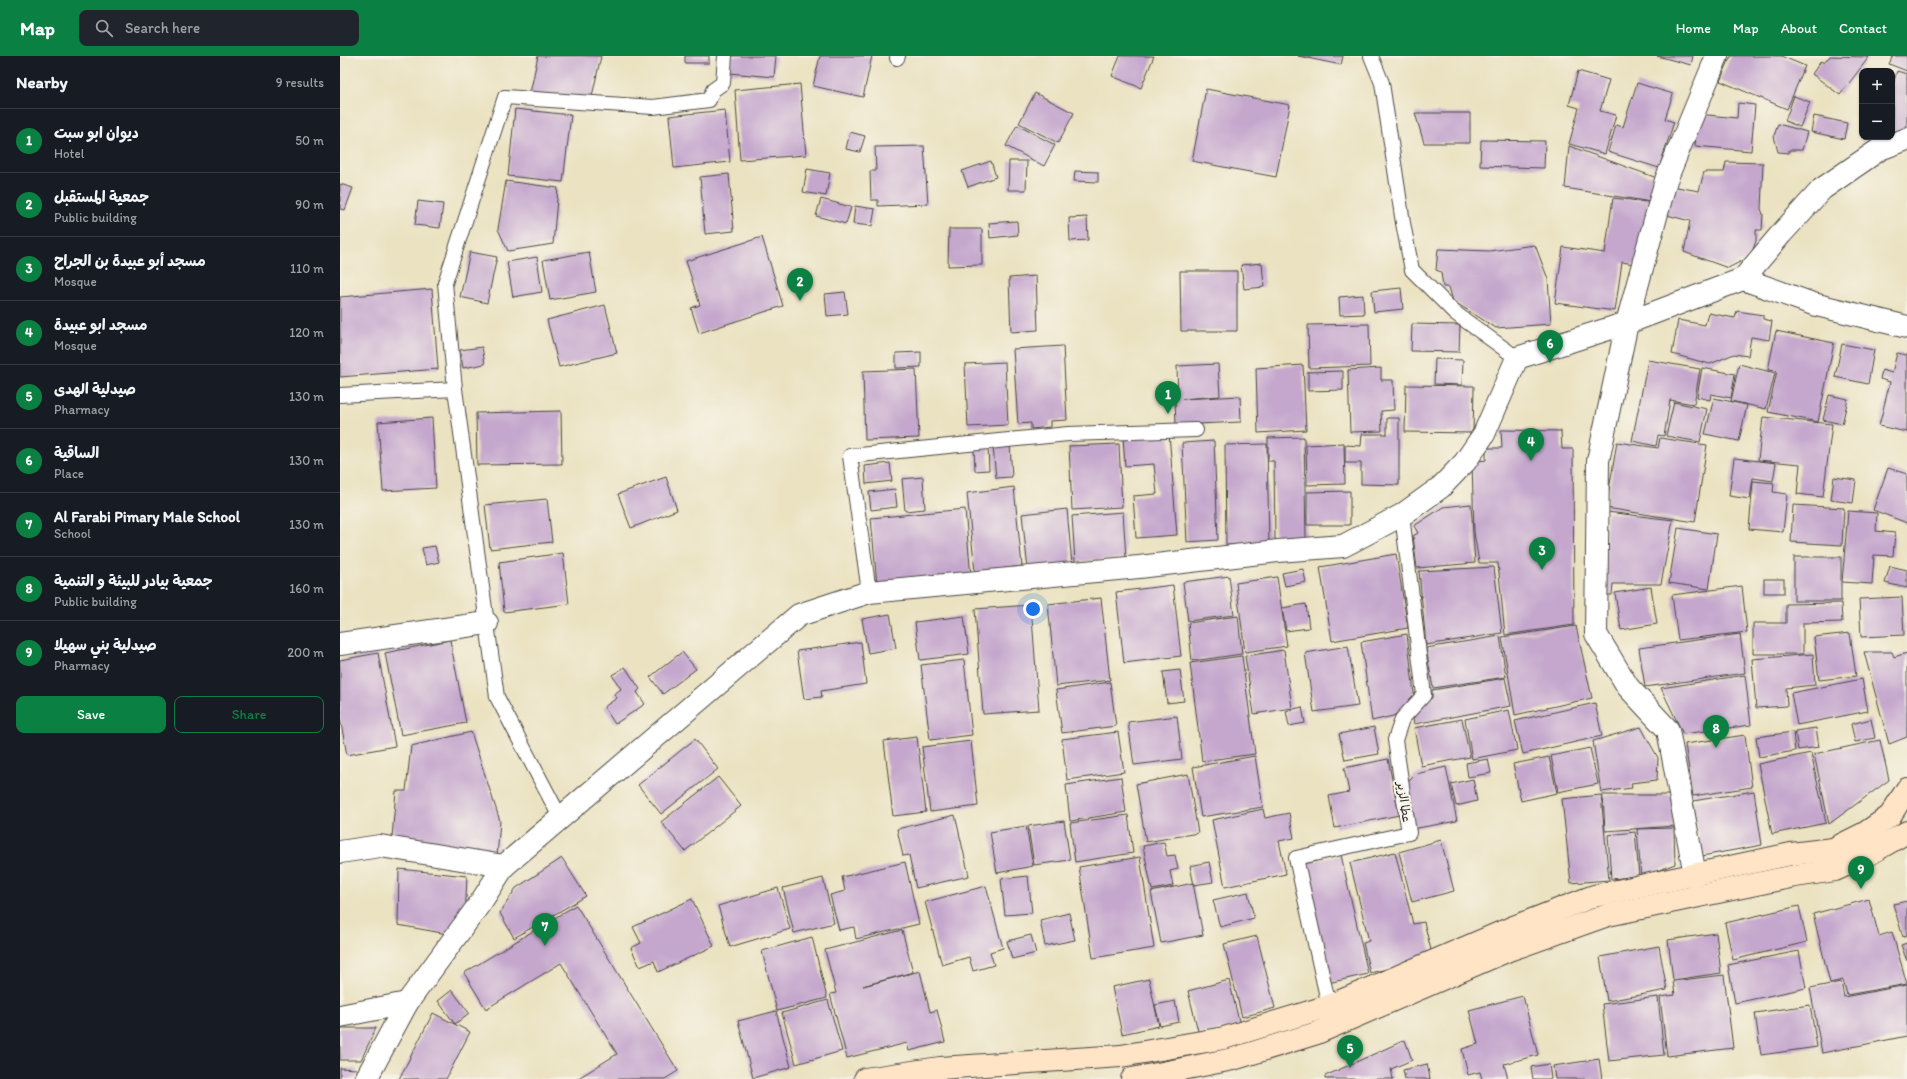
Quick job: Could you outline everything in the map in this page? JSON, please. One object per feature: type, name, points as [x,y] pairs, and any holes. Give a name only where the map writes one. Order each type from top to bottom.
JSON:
[{"type":"main road","points":[[865,1079],[940,1068],[1121,1056],[1224,1038],[1329,1006],[1511,928],[1594,896],[1791,854],[1833,849],[1865,833],[1890,816],[1907,788]]},
{"type":"main road","points":[[1132,1079],[1233,1059],[1317,1033],[1509,950],[1608,915],[1795,876],[1835,870],[1907,832]]},
{"type":"street","points":[[1694,875],[1668,730],[1628,687],[1596,634],[1598,461],[1627,323],[1666,180],[1716,56]]},
{"type":"street","points":[[366,1079],[407,1003],[481,902],[504,866],[799,615],[869,592],[1139,567],[1278,551],[1343,546],[1402,515],[1442,487],[1465,462],[1484,434],[1517,358],[1627,323],[1743,279],[1781,234],[1822,190],[1880,150],[1907,139]]},
{"type":"street","points":[[1743,279],[1813,304],[1907,327]]},
{"type":"street","points":[[340,644],[487,623]]},
{"type":"street","points":[[1890,816],[1907,832]]},
{"type":"street","points":[[340,852],[380,846],[504,866]]},
{"type":"street","points":[[340,1016],[407,1003]]},
{"type":"lane","points":[[560,817],[497,697],[455,389],[445,283],[505,97],[652,107],[709,100],[713,90],[723,83],[726,56]]},
{"type":"lane","points":[[1371,56],[1382,84],[1403,222],[1412,270],[1455,313],[1517,358]]},
{"type":"lane","points":[[340,395],[455,389]]},
{"type":"lane","points":[[869,592],[850,456],[1068,434],[1196,430]]},
{"type":"lane","name":"عطا الزير","points":[[1329,1006],[1296,858],[1409,833],[1396,740],[1402,719],[1424,695],[1402,515]]},
{"type":"building","points":[[538,56],[601,56],[589,110],[529,98]]},
{"type":"building","points":[[685,56],[709,56],[709,63],[685,63]]},
{"type":"building","points":[[731,56],[776,56],[774,77],[729,73]]},
{"type":"building","points":[[820,56],[872,56],[863,97],[813,86]]},
{"type":"building","points":[[1120,56],[1154,56],[1141,88],[1112,76]]},
{"type":"building","points":[[1298,56],[1343,56],[1341,65]]},
{"type":"building","points":[[1657,56],[1693,56],[1691,65]]},
{"type":"building","points":[[1731,56],[1781,56],[1805,66],[1787,109],[1720,81]]},
{"type":"building","points":[[1830,56],[1869,57],[1859,68],[1859,70],[1840,95],[1812,74],[1821,61],[1824,63]]},
{"type":"building","points":[[1893,56],[1907,56],[1907,71],[1889,64]]},
{"type":"building","points":[[1578,71],[1609,80],[1600,111],[1616,115],[1605,154],[1569,144],[1579,108],[1569,105]]},
{"type":"building","points":[[1897,71],[1907,74],[1907,127],[1905,127],[1902,134],[1895,132],[1895,78]]},
{"type":"building","points":[[1637,83],[1673,94],[1665,119],[1674,122],[1659,168],[1608,152],[1616,125],[1623,127]]},
{"type":"building","points":[[800,84],[806,155],[740,160],[735,90]]},
{"type":"building","points":[[1206,89],[1290,105],[1276,177],[1192,161]]},
{"type":"building","points":[[1035,93],[1074,113],[1058,143],[1019,123]]},
{"type":"building","points":[[1794,96],[1810,102],[1800,127],[1785,121]]},
{"type":"building","points":[[1738,103],[1755,105],[1751,151],[1695,146],[1698,114],[1737,118]]},
{"type":"building","points":[[515,109],[571,115],[563,182],[508,176]]},
{"type":"building","points":[[725,110],[730,162],[674,168],[669,116]]},
{"type":"building","points":[[1415,113],[1470,113],[1470,143],[1424,143]]},
{"type":"building","points":[[1814,116],[1847,123],[1844,139],[1811,132]]},
{"type":"building","points":[[1778,124],[1807,132],[1802,150],[1789,150],[1789,153],[1778,152],[1774,136]]},
{"type":"building","points":[[1017,125],[1055,145],[1044,166],[1006,146]]},
{"type":"building","points":[[850,132],[865,136],[860,152],[846,149]]},
{"type":"building","points":[[1481,140],[1545,141],[1544,168],[1480,166]]},
{"type":"building","points":[[924,146],[928,204],[878,206],[878,200],[871,200],[870,171],[876,171],[875,147]]},
{"type":"building","points":[[1569,146],[1657,178],[1651,202],[1565,188]]},
{"type":"building","points":[[991,161],[996,177],[968,187],[962,171]]},
{"type":"building","points":[[1009,161],[1027,161],[1026,190],[1008,190]]},
{"type":"building","points":[[1726,162],[1763,163],[1761,209],[1763,214],[1762,230],[1756,230],[1756,241],[1752,252],[1744,260],[1728,268],[1684,252],[1690,221],[1663,214],[1671,186],[1699,191],[1704,172],[1724,172]]},
{"type":"building","points":[[807,169],[830,173],[826,196],[803,192]]},
{"type":"building","points":[[1075,171],[1098,172],[1098,182],[1074,181]]},
{"type":"building","points":[[729,174],[734,231],[705,234],[700,177]]},
{"type":"building","points":[[506,181],[558,188],[553,244],[508,251],[498,229]]},
{"type":"building","points":[[340,184],[353,188],[345,210],[340,209]]},
{"type":"building","points":[[1613,198],[1648,202],[1640,265],[1622,262],[1615,311],[1555,303],[1563,247],[1605,253]]},
{"type":"building","points":[[821,199],[851,207],[846,224],[816,216]]},
{"type":"building","points":[[418,201],[443,204],[440,228],[415,225]]},
{"type":"building","points":[[855,206],[875,209],[872,226],[853,224]]},
{"type":"building","points":[[1087,217],[1088,240],[1070,241],[1069,218]]},
{"type":"building","points":[[1017,221],[1018,235],[990,238],[989,223]]},
{"type":"building","points":[[949,229],[982,229],[982,265],[948,266]]},
{"type":"building","points":[[762,237],[783,306],[699,333],[691,308],[700,305],[686,261]]},
{"type":"building","points":[[1535,245],[1548,279],[1551,324],[1496,328],[1453,301],[1449,287],[1443,287],[1441,272],[1436,270],[1438,249],[1489,251]]},
{"type":"building","points":[[470,252],[497,257],[487,303],[460,297]]},
{"type":"building","points":[[589,252],[596,292],[550,300],[543,260]]},
{"type":"building","points":[[537,257],[542,292],[513,297],[507,262]]},
{"type":"building","points":[[1262,263],[1264,287],[1244,289],[1241,265]]},
{"type":"building","points":[[1180,271],[1237,271],[1237,331],[1181,331]]},
{"type":"building","points":[[1036,276],[1038,330],[1011,332],[1009,278]]},
{"type":"building","points":[[1401,288],[1403,309],[1374,312],[1372,291]]},
{"type":"building","points":[[432,289],[438,369],[340,377],[340,297]]},
{"type":"building","points":[[845,292],[848,314],[827,316],[825,294]]},
{"type":"building","points":[[1363,295],[1364,314],[1340,315],[1339,297]]},
{"type":"building","points":[[605,305],[617,353],[559,367],[547,320]]},
{"type":"building","points":[[1737,311],[1763,315],[1763,319],[1772,321],[1769,340],[1751,337],[1748,356],[1734,354],[1710,364],[1672,354],[1678,320],[1705,325],[1708,313],[1735,318]]},
{"type":"building","points":[[1369,324],[1370,366],[1309,368],[1308,325]]},
{"type":"building","points":[[1412,324],[1460,325],[1459,352],[1411,351]]},
{"type":"building","points":[[1776,331],[1834,343],[1818,422],[1768,412],[1777,371],[1768,370]]},
{"type":"building","points":[[1842,344],[1874,350],[1868,384],[1835,377]]},
{"type":"building","points":[[1063,346],[1067,420],[1050,421],[1050,427],[1031,429],[1031,423],[1018,424],[1013,349]]},
{"type":"building","points":[[482,347],[485,364],[463,368],[460,350]]},
{"type":"building","points":[[921,352],[921,367],[896,368],[896,353]]},
{"type":"building","points":[[1897,353],[1907,355],[1907,432],[1879,426],[1890,382],[1880,379],[1882,370],[1892,373]]},
{"type":"building","points":[[1435,359],[1463,360],[1462,385],[1434,384]]},
{"type":"building","points":[[1648,360],[1700,369],[1694,404],[1670,400],[1664,436],[1658,435],[1656,446],[1632,441]]},
{"type":"building","points":[[1005,362],[1008,425],[968,427],[965,364]]},
{"type":"building","points":[[1218,364],[1220,396],[1182,399],[1240,396],[1241,422],[1176,425],[1175,399],[1178,399],[1177,366]]},
{"type":"building","points":[[1739,364],[1775,373],[1766,409],[1731,401]]},
{"type":"building","points":[[1303,365],[1306,430],[1258,433],[1256,368]]},
{"type":"building","points":[[1381,368],[1381,380],[1393,380],[1394,410],[1381,411],[1382,431],[1350,432],[1348,370]]},
{"type":"building","points":[[1702,368],[1735,374],[1731,398],[1711,394],[1710,400],[1697,397]]},
{"type":"building","points":[[916,369],[919,438],[865,440],[863,371]]},
{"type":"building","points":[[1343,371],[1343,390],[1308,391],[1308,372]]},
{"type":"building","points":[[1406,385],[1474,386],[1473,433],[1405,432]]},
{"type":"building","points":[[1829,395],[1848,399],[1842,424],[1823,420]]},
{"type":"building","points":[[1714,398],[1747,405],[1739,441],[1705,434]]},
{"type":"building","points":[[1674,402],[1707,409],[1700,442],[1666,436]]},
{"type":"building","points":[[561,411],[562,464],[477,465],[476,413]]},
{"type":"building","points":[[1763,417],[1832,424],[1823,497],[1797,494],[1800,464],[1758,460]]},
{"type":"building","points":[[432,418],[436,488],[383,491],[378,422]]},
{"type":"building","points":[[1387,418],[1399,418],[1399,485],[1361,484],[1361,463],[1345,463],[1345,445],[1361,446],[1362,434],[1387,434]]},
{"type":"building","points":[[1501,430],[1561,431],[1562,449],[1573,449],[1574,625],[1505,635],[1498,563],[1479,563],[1474,532],[1472,462],[1486,460],[1486,448],[1502,448]]},
{"type":"building","points":[[1169,433],[1177,535],[1136,538],[1133,496],[1157,494],[1154,464],[1125,466],[1123,437]]},
{"type":"building","points":[[1304,437],[1306,539],[1275,540],[1274,461],[1268,461],[1268,438]]},
{"type":"building","points":[[1660,438],[1707,445],[1695,522],[1606,508],[1617,442],[1658,448]]},
{"type":"building","points":[[1214,441],[1218,540],[1187,542],[1182,443]]},
{"type":"building","points":[[1344,443],[1345,484],[1307,485],[1306,445]]},
{"type":"building","points":[[1119,444],[1122,507],[1072,510],[1069,446]]},
{"type":"building","points":[[1267,444],[1269,544],[1226,545],[1225,445]]},
{"type":"building","points":[[1010,445],[1012,477],[996,478],[993,447]]},
{"type":"building","points":[[974,447],[988,447],[989,470],[975,471]]},
{"type":"building","points":[[1734,458],[1776,463],[1773,481],[1753,478],[1750,499],[1729,496]]},
{"type":"building","points":[[890,463],[892,481],[866,484],[865,466]]},
{"type":"building","points":[[1888,468],[1907,474],[1907,523],[1873,510]]},
{"type":"building","points":[[666,477],[677,510],[631,528],[618,494]]},
{"type":"building","points":[[923,477],[925,509],[905,511],[902,479]]},
{"type":"building","points":[[1834,477],[1856,480],[1853,503],[1831,500]]},
{"type":"building","points":[[1753,481],[1774,483],[1773,492],[1787,494],[1783,532],[1749,529]]},
{"type":"building","points":[[1014,487],[1022,566],[975,572],[967,493]]},
{"type":"building","points":[[895,489],[897,507],[871,510],[869,492]]},
{"type":"building","points":[[1350,491],[1350,525],[1307,525],[1307,492]]},
{"type":"building","points":[[547,499],[552,542],[490,549],[485,505]]},
{"type":"building","points":[[1471,504],[1475,563],[1417,568],[1413,536],[1418,533],[1414,526],[1443,507]]},
{"type":"building","points":[[1793,505],[1844,508],[1842,545],[1791,542]]},
{"type":"building","points":[[965,509],[971,577],[877,585],[871,518]]},
{"type":"building","points":[[1067,509],[1072,565],[1028,570],[1022,514]]},
{"type":"building","points":[[1848,511],[1877,513],[1876,531],[1895,533],[1893,556],[1874,555],[1872,584],[1842,582]]},
{"type":"building","points":[[1123,512],[1126,558],[1075,562],[1072,516]]},
{"type":"building","points":[[1607,512],[1673,520],[1661,584],[1613,584],[1612,595],[1604,595]]},
{"type":"building","points":[[1678,528],[1717,534],[1709,589],[1669,583]]},
{"type":"building","points":[[435,546],[439,562],[426,565],[422,548]]},
{"type":"building","points":[[563,553],[569,604],[504,612],[499,562]]},
{"type":"building","points":[[1396,554],[1408,628],[1332,641],[1320,567]]},
{"type":"building","points":[[1794,557],[1841,557],[1841,601],[1794,601]]},
{"type":"building","points":[[1890,566],[1907,570],[1907,588],[1885,583]]},
{"type":"building","points":[[1494,567],[1502,633],[1426,645],[1419,571]]},
{"type":"building","points":[[1303,569],[1306,582],[1285,586],[1282,573]]},
{"type":"building","points":[[1229,576],[1234,615],[1188,621],[1183,582]]},
{"type":"building","points":[[1277,577],[1287,646],[1245,652],[1236,583]]},
{"type":"building","points":[[1764,579],[1784,579],[1784,593],[1764,593]]},
{"type":"building","points":[[1173,585],[1181,656],[1124,663],[1116,592]]},
{"type":"building","points":[[1742,586],[1747,632],[1678,640],[1672,595]]},
{"type":"building","points":[[1651,587],[1657,624],[1621,630],[1615,593]]},
{"type":"building","points":[[1902,597],[1904,635],[1861,637],[1859,599]]},
{"type":"building","points":[[1101,598],[1110,680],[1056,686],[1048,604]]},
{"type":"building","points":[[1841,603],[1842,622],[1803,623],[1803,654],[1753,654],[1753,623],[1786,623],[1786,604]]},
{"type":"building","points":[[1306,604],[1309,628],[1286,631],[1282,608]]},
{"type":"building","points":[[1031,605],[1039,710],[983,714],[975,609]]},
{"type":"building","points":[[890,614],[896,648],[868,653],[862,619]]},
{"type":"building","points":[[964,616],[969,654],[920,660],[915,622]]},
{"type":"building","points":[[1238,616],[1242,654],[1192,661],[1188,623]]},
{"type":"building","points":[[1576,626],[1592,698],[1515,715],[1502,637]]},
{"type":"building","points":[[1850,633],[1856,676],[1819,680],[1814,637]]},
{"type":"building","points":[[1407,634],[1415,702],[1393,716],[1372,721],[1361,642]]},
{"type":"building","points":[[1740,634],[1745,673],[1645,687],[1639,648]]},
{"type":"building","points":[[1500,636],[1506,677],[1433,688],[1426,648]]},
{"type":"building","points":[[450,640],[466,723],[401,735],[385,653]]},
{"type":"building","points":[[861,642],[866,684],[821,691],[822,697],[804,699],[797,651]]},
{"type":"building","points":[[1348,646],[1358,706],[1314,712],[1305,653]]},
{"type":"building","points":[[1284,650],[1292,708],[1254,714],[1245,656]]},
{"type":"building","points":[[682,652],[696,669],[663,694],[650,677]]},
{"type":"building","points":[[1864,652],[1892,652],[1894,657],[1907,653],[1907,737],[1889,744]]},
{"type":"building","points":[[378,653],[395,746],[347,755],[340,718],[340,660]]},
{"type":"building","points":[[1813,654],[1815,685],[1786,688],[1787,706],[1756,708],[1752,659]]},
{"type":"building","points":[[1242,656],[1255,754],[1202,761],[1190,663]]},
{"type":"building","points":[[964,660],[972,735],[930,740],[921,665]]},
{"type":"building","points":[[625,667],[640,689],[637,692],[645,704],[615,724],[604,707],[617,698],[614,694],[621,689],[612,675]]},
{"type":"building","points":[[1180,670],[1184,701],[1167,703],[1163,672]]},
{"type":"building","points":[[1745,675],[1751,725],[1683,734],[1661,688]]},
{"type":"building","points":[[1505,678],[1511,706],[1414,724],[1414,712],[1424,700],[1432,698],[1432,690]]},
{"type":"building","points":[[1862,679],[1868,711],[1797,725],[1791,693]]},
{"type":"building","points":[[1110,682],[1116,726],[1062,733],[1056,690]]},
{"type":"building","points":[[1595,703],[1602,736],[1523,754],[1515,721]]},
{"type":"building","points":[[1302,707],[1305,723],[1289,726],[1286,711]]},
{"type":"building","points":[[1509,710],[1517,750],[1472,759],[1465,719]]},
{"type":"building","points":[[1177,716],[1182,759],[1134,765],[1128,722]]},
{"type":"building","points":[[1462,719],[1470,757],[1421,766],[1414,728]]},
{"type":"building","points":[[1871,719],[1875,738],[1855,742],[1851,724]]},
{"type":"building","points":[[1374,727],[1379,754],[1345,760],[1339,734]]},
{"type":"building","points":[[1641,727],[1658,758],[1657,780],[1631,783],[1632,788],[1601,792],[1593,741]]},
{"type":"building","points":[[1816,728],[1819,747],[1798,750],[1795,731]]},
{"type":"building","points":[[471,732],[500,821],[497,857],[391,849],[396,791],[406,791],[411,746]]},
{"type":"building","points":[[1118,732],[1124,772],[1067,780],[1062,739]]},
{"type":"building","points":[[1793,732],[1795,751],[1759,757],[1756,737]]},
{"type":"building","points":[[1745,735],[1752,787],[1693,796],[1685,744]]},
{"type":"building","points":[[917,737],[926,812],[893,816],[884,741]]},
{"type":"building","points":[[695,739],[718,769],[661,814],[638,785]]},
{"type":"building","points":[[1880,740],[1889,780],[1829,824],[1814,754]]},
{"type":"building","points":[[971,741],[978,806],[930,812],[922,747]]},
{"type":"building","points":[[1590,748],[1598,784],[1558,792],[1551,756]]},
{"type":"building","points":[[1811,753],[1826,823],[1772,834],[1758,764]]},
{"type":"building","points":[[1255,756],[1263,807],[1201,817],[1193,767]]},
{"type":"building","points":[[1549,757],[1557,793],[1521,801],[1513,764]]},
{"type":"building","points":[[1388,759],[1399,815],[1335,828],[1329,796],[1349,792],[1344,768]]},
{"type":"building","points":[[1488,759],[1491,773],[1468,777],[1466,763]]},
{"type":"building","points":[[1446,767],[1457,821],[1412,829],[1408,782],[1416,774]]},
{"type":"building","points":[[1188,774],[1198,833],[1146,842],[1136,784]]},
{"type":"building","points":[[718,777],[741,806],[685,851],[661,822]]},
{"type":"building","points":[[1121,777],[1126,812],[1070,821],[1066,785]]},
{"type":"building","points":[[1473,779],[1477,801],[1456,806],[1451,784]]},
{"type":"building","points":[[1754,791],[1762,845],[1702,856],[1693,801]]},
{"type":"building","points":[[1601,795],[1609,880],[1571,883],[1562,799]]},
{"type":"building","points":[[1603,795],[1673,795],[1675,826],[1605,831]]},
{"type":"building","points":[[1263,809],[1265,818],[1289,813],[1294,838],[1279,841],[1286,874],[1225,887],[1212,820]]},
{"type":"building","points":[[955,815],[969,876],[916,888],[909,855],[903,856],[897,829]]},
{"type":"building","points":[[1128,815],[1133,853],[1075,862],[1070,823]]},
{"type":"building","points":[[1064,821],[1070,860],[1034,865],[1028,826]]},
{"type":"building","points":[[1026,826],[1033,866],[997,873],[990,832]]},
{"type":"building","points":[[1674,828],[1675,864],[1641,877],[1637,829]]},
{"type":"building","points":[[1635,832],[1639,876],[1611,879],[1608,835]]},
{"type":"building","points":[[1441,840],[1454,891],[1412,902],[1399,852]]},
{"type":"building","points":[[1164,842],[1167,856],[1175,855],[1178,869],[1170,871],[1173,886],[1152,890],[1143,846]]},
{"type":"building","points":[[1395,852],[1413,924],[1424,922],[1433,958],[1370,973],[1363,943],[1369,941],[1350,863]]},
{"type":"building","points":[[1341,855],[1368,974],[1328,983],[1302,864]]},
{"type":"building","points":[[1140,857],[1154,948],[1093,958],[1079,867]]},
{"type":"building","points":[[562,858],[586,896],[514,938],[500,913],[516,888]]},
{"type":"building","points":[[905,862],[919,924],[856,939],[854,927],[839,930],[830,895],[845,891],[842,877]]},
{"type":"building","points":[[1209,862],[1213,882],[1194,885],[1190,866]]},
{"type":"building","points":[[399,869],[467,876],[465,920],[455,917],[453,935],[398,925]]},
{"type":"building","points":[[1028,876],[1032,913],[1005,915],[1001,879]]},
{"type":"building","points":[[823,878],[834,923],[794,933],[783,888]]},
{"type":"building","points":[[1193,883],[1203,935],[1161,943],[1151,892]]},
{"type":"building","points":[[986,886],[1003,948],[990,952],[994,965],[973,971],[969,957],[942,965],[925,902]]},
{"type":"building","points":[[778,888],[790,929],[730,947],[718,906]]},
{"type":"building","points":[[1248,892],[1254,918],[1220,927],[1213,900]]},
{"type":"building","points":[[692,899],[714,946],[658,972],[654,961],[640,967],[631,948],[641,943],[633,927]]},
{"type":"building","points":[[1869,899],[1879,936],[1892,932],[1907,984],[1847,995],[1843,980],[1830,983],[1813,914]]},
{"type":"building","points":[[1907,901],[1907,936],[1903,937],[1893,904]]},
{"type":"building","points":[[576,905],[678,1071],[665,1079],[577,1079],[617,1054],[561,963],[486,1009],[464,973]]},
{"type":"building","points":[[1799,906],[1807,942],[1733,960],[1725,923]]},
{"type":"building","points":[[1069,913],[1075,940],[1045,946],[1040,920]]},
{"type":"building","points":[[902,930],[913,972],[863,986],[920,971],[930,1012],[937,1010],[945,1042],[909,1051],[907,1043],[847,1058],[830,994],[836,993],[825,950]]},
{"type":"building","points":[[1716,933],[1721,973],[1673,980],[1668,940]]},
{"type":"building","points":[[1031,935],[1036,953],[1012,959],[1007,941]]},
{"type":"building","points":[[1257,936],[1275,1008],[1242,1017],[1224,944]]},
{"type":"building","points":[[812,937],[827,998],[777,1011],[762,951]]},
{"type":"building","points":[[1907,943],[1907,961],[1901,945]]},
{"type":"building","points":[[1659,946],[1667,990],[1607,1001],[1600,957]]},
{"type":"building","points":[[1799,951],[1806,988],[1735,1003],[1728,965]]},
{"type":"building","points":[[1724,975],[1733,1048],[1667,1056],[1660,997],[1675,995],[1673,981]]},
{"type":"building","points":[[1149,979],[1159,1026],[1122,1034],[1112,987]]},
{"type":"building","points":[[1229,980],[1240,1025],[1199,1035],[1188,991]]},
{"type":"building","points":[[1841,982],[1844,997],[1907,985],[1907,1036],[1822,1053],[1810,988]]},
{"type":"building","points":[[452,990],[469,1013],[455,1024],[438,1001]]},
{"type":"building","points":[[1523,996],[1538,1055],[1504,1064],[1508,1079],[1482,1079],[1480,1072],[1468,1075],[1462,1049],[1478,1044],[1469,1010]]},
{"type":"building","points":[[1658,997],[1664,1055],[1609,1061],[1602,1004]]},
{"type":"building","points":[[828,1000],[842,1051],[796,1064],[782,1013]]},
{"type":"building","points":[[1175,1001],[1179,1022],[1160,1026],[1155,1005]]},
{"type":"building","points":[[1810,1005],[1817,1047],[1761,1055],[1755,1013]]},
{"type":"building","points":[[776,1011],[791,1067],[753,1078],[738,1021]]},
{"type":"building","points":[[433,1013],[470,1032],[446,1079],[399,1079]]},
{"type":"building","points":[[340,1028],[376,1028],[361,1060],[340,1060]]},
{"type":"building","points":[[1405,1040],[1412,1060],[1391,1069],[1393,1079],[1325,1079],[1325,1076]]},
{"type":"building","points":[[1599,1059],[1602,1079],[1555,1079],[1553,1066]]},
{"type":"building","points":[[1427,1064],[1430,1079],[1405,1079],[1403,1070]]},
{"type":"building","points":[[1549,1064],[1551,1079],[1533,1079],[1531,1067]]},
{"type":"building","points":[[340,1068],[357,1069],[356,1079],[340,1079]]},
{"type":"place","name":"جمعية المستقبل","points":[[800,301]]},
{"type":"place","name":"الساقية","points":[[1550,363]]},
{"type":"place","name":"ديوان ابو سبت","points":[[1168,414]]},
{"type":"place","name":"مسجد ابو عبيدة","points":[[1531,461]]},
{"type":"place","name":"مسجد أبو عبيدة بن الجراح","points":[[1542,570]]},
{"type":"place","name":"جمعية بيادر للبيئة و التنمية","points":[[1716,748]]},
{"type":"place","name":"صيدلية بني سهيلا","points":[[1861,889]]},
{"type":"place","name":"Al Farabi Pimary Male School","points":[[545,946]]},
{"type":"place","name":"صيدلية الهدى","points":[[1350,1068]]}]
